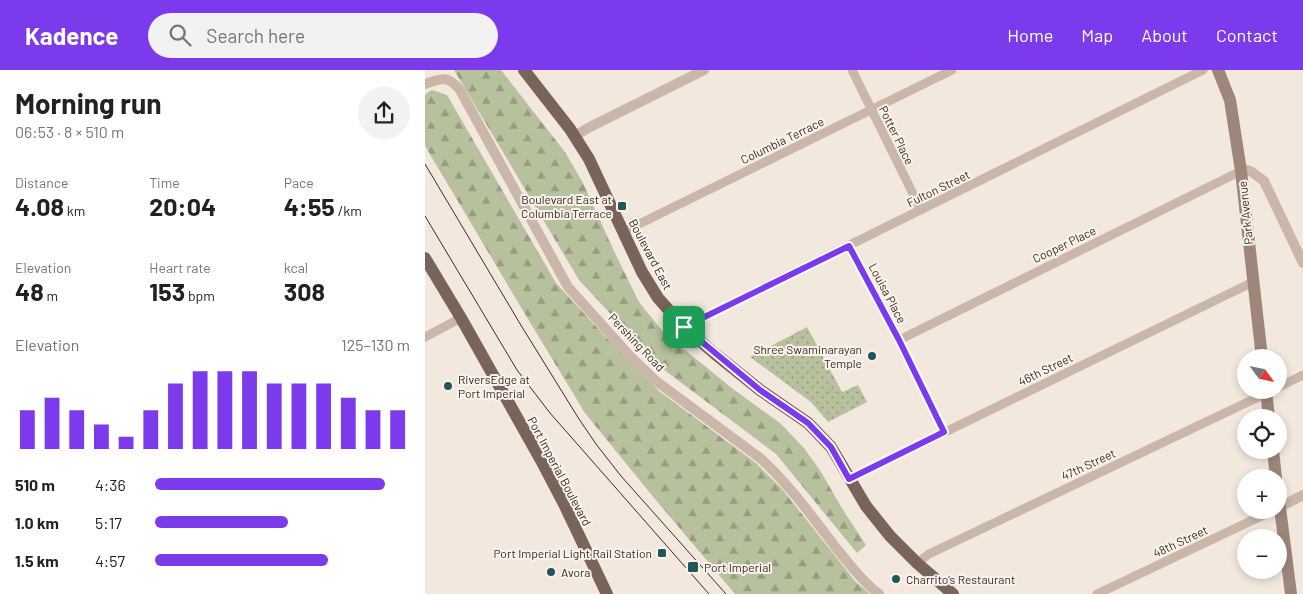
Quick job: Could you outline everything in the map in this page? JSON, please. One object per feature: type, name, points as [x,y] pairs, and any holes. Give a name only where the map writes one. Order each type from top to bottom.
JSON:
[{"type":"main road","name":"Boulevard East","points":[[524,70],[575,136],[589,159],[642,272],[658,298],[684,327],[760,390],[808,423],[831,447],[866,506],[890,536],[951,593]]},
{"type":"main road","name":"Park Avenue","points":[[1218,70],[1230,100],[1241,171],[1261,349]]},
{"type":"main road","name":"Port Imperial Boulevard","points":[[425,258],[542,462],[607,594]]},
{"type":"main road","points":[[1280,519],[1291,594]]},
{"type":"street","points":[[575,136],[704,70]]},
{"type":"street","name":"Potter Place","points":[[852,70],[921,210]]},
{"type":"street","name":"Columbia Terrace","points":[[623,232],[953,70]]},
{"type":"street","name":"Fulton Street","points":[[684,327],[1203,70]]},
{"type":"street","name":"Pershing Road","points":[[425,84],[443,79],[453,82],[459,90],[568,287],[630,356],[656,381],[771,468],[847,561],[879,594]]},
{"type":"street","points":[[1241,171],[1247,170],[1252,172],[1264,181],[1303,264]]},
{"type":"street","name":"Cooper Place","points":[[899,340],[1241,171]]},
{"type":"street","name":"Louisa Place","points":[[849,246],[899,340],[944,432]]},
{"type":"street","name":"46th Street","points":[[849,479],[1253,282]]},
{"type":"street","points":[[425,337],[461,318]]},
{"type":"street","points":[[1287,383],[1303,376]]},
{"type":"street","name":"47th Street","points":[[917,563],[929,554],[1251,399]]},
{"type":"street","name":"48th Street","points":[[1287,502],[1303,495]]},
{"type":"street","name":"48th Street","points":[[1097,594],[1251,519]]},
{"type":"green space","points":[[454,70],[501,70],[565,152],[583,183],[639,302],[664,333],[733,389],[780,423],[804,448],[866,545],[857,553],[776,454],[659,366],[579,280]]},
{"type":"green space","points":[[432,90],[447,95],[556,283],[659,391],[756,463],[782,489],[855,581],[870,594],[735,594],[585,413],[531,324],[425,146],[425,94]]},
{"type":"green space","points":[[807,327],[842,392],[858,385],[867,402],[828,422],[811,402],[750,357]]},
{"type":"tram line","points":[[425,164],[522,327],[596,444],[621,476],[726,594]]},
{"type":"tram line","points":[[425,216],[517,370],[550,413],[709,594]]},
{"type":"place","name":"Boulevard East at Columbia Terrace","points":[[622,206]]},
{"type":"place","name":"Shree Swaminarayan Temple","points":[[872,356]]},
{"type":"place","name":"RiversEdge at Port Imperial","points":[[448,386]]},
{"type":"place","name":"Port Imperial Light Rail Station","points":[[662,553]]},
{"type":"place","name":"Port Imperial","points":[[693,567]]},
{"type":"place","name":"Avora","points":[[551,572]]},
{"type":"place","name":"Charrito's Restaurant","points":[[896,579]]},
{"type":"route","points":[[849,246],[899,340],[944,432],[849,479],[831,447],[808,423],[760,390],[684,327],[849,246]]}]
